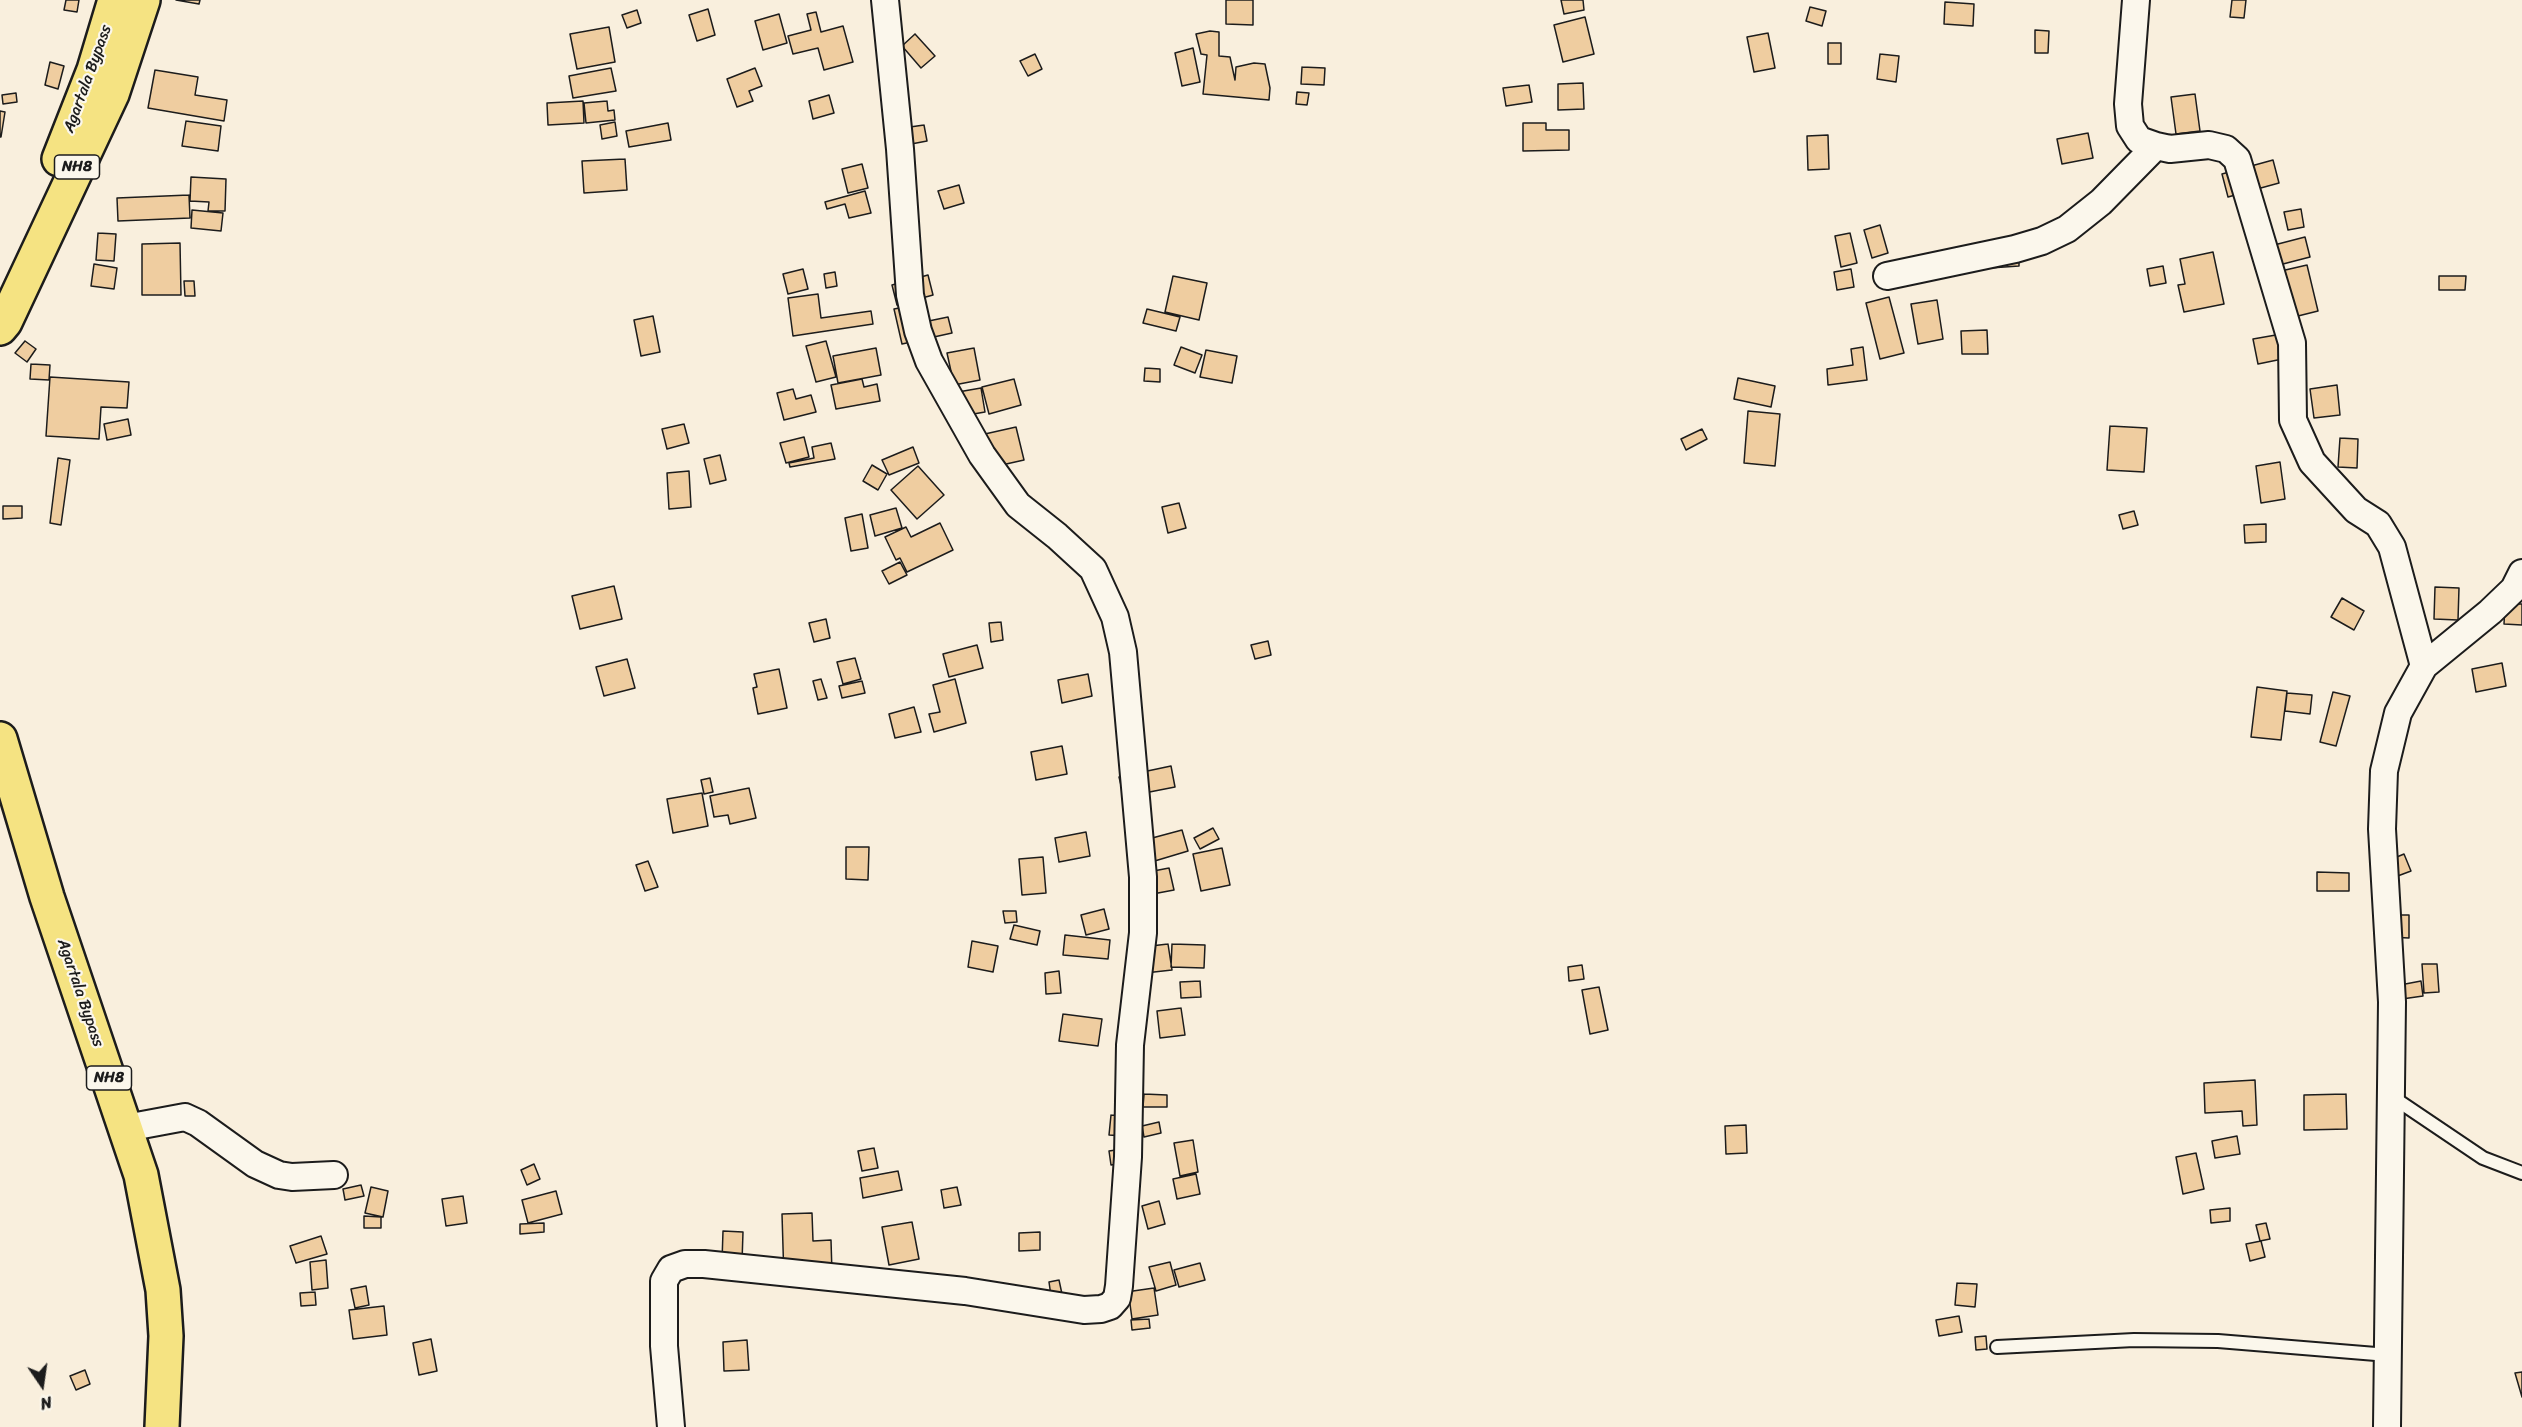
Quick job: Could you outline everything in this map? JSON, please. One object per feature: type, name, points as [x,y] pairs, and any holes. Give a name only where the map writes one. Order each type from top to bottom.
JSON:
[{"type":"highway","name":"Agartala Bypass","points":[[0,289],[62,152],[94,70],[115,0]]},
{"type":"highway","name":"Agartala Bypass","points":[[0,328],[5,322],[112,94],[143,0]]},
{"type":"highway","name":"Agartala Bypass","points":[[0,739],[47,897],[141,1175],[163,1290],[166,1336],[162,1427]]},
{"type":"street","points":[[671,1427],[664,1346],[664,1281],[670,1269],[685,1264],[704,1264],[965,1291],[1084,1310],[1101,1310],[1110,1306],[1117,1298],[1119,1286],[1128,1157],[1130,1045],[1143,933],[1143,888],[1136,782],[1123,652],[1115,617],[1093,569],[1018,505],[982,455],[929,361],[918,331],[910,296],[900,149],[885,0]]},
{"type":"street","points":[[2136,0],[2128,104],[2130,126],[2139,140],[2156,146],[2170,149],[2209,146],[2226,149],[2237,159],[2292,343],[2293,420],[2312,462],[2356,510],[2378,525],[2392,547],[2424,666]]},
{"type":"street","points":[[1887,276],[2043,241],[2067,229],[2101,202],[2156,146]]},
{"type":"street","points":[[2386,1427],[2392,1002],[2382,829],[2384,771],[2398,714],[2424,666],[2490,612],[2514,589],[2522,573]]},
{"type":"street","points":[[126,1128],[185,1118],[191,1119],[255,1164],[279,1175],[292,1177],[334,1175]]},
{"type":"lane","points":[[2390,1096],[2483,1158],[2522,1173]]},
{"type":"lane","points":[[1997,1347],[2134,1340],[2218,1341],[2388,1355]]},
{"type":"building","points":[[66,0],[79,0],[77,12],[64,10]]},
{"type":"building","points":[[176,0],[200,0],[199,4]]},
{"type":"building","points":[[1226,0],[1253,0],[1253,25],[1226,24]]},
{"type":"building","points":[[1561,0],[1583,0],[1584,10],[1564,14]]},
{"type":"building","points":[[2232,0],[2246,0],[2244,18],[2230,17]]},
{"type":"building","points":[[1945,2],[1974,4],[1973,26],[1944,24]]},
{"type":"building","points":[[1810,7],[1826,11],[1822,26],[1806,21]]},
{"type":"building","points":[[708,9],[715,35],[697,41],[689,15]]},
{"type":"building","points":[[637,10],[641,23],[627,28],[622,15]]},
{"type":"building","points":[[816,12],[821,32],[843,26],[853,62],[824,70],[818,48],[793,54],[788,36],[811,30],[807,14]]},
{"type":"building","points":[[779,14],[787,43],[763,50],[755,21]]},
{"type":"building","points":[[1585,17],[1594,54],[1563,62],[1554,25]]},
{"type":"building","points":[[609,27],[615,62],[577,69],[570,34]]},
{"type":"building","points":[[2035,30],[2049,31],[2048,53],[2035,53]]},
{"type":"building","points":[[1219,32],[1219,56],[1230,57],[1235,80],[1236,67],[1254,63],[1265,64],[1270,88],[1269,100],[1203,94],[1207,55],[1201,54],[1196,34]]},
{"type":"building","points":[[1768,33],[1775,68],[1754,72],[1747,37]]},
{"type":"building","points":[[915,34],[935,56],[921,68],[902,46]]},
{"type":"building","points":[[1828,43],[1841,43],[1841,64],[1828,64]]},
{"type":"building","points":[[1193,48],[1200,82],[1182,86],[1175,53]]},
{"type":"building","points":[[1035,54],[1042,69],[1028,76],[1020,61]]},
{"type":"building","points":[[1880,54],[1899,56],[1896,82],[1877,79]]},
{"type":"building","points":[[50,62],[64,66],[58,89],[45,85]]},
{"type":"building","points":[[1302,67],[1325,68],[1324,85],[1301,84]]},
{"type":"building","points":[[611,68],[616,91],[573,98],[569,76]]},
{"type":"building","points":[[755,68],[762,86],[749,91],[753,101],[737,107],[727,79]]},
{"type":"building","points":[[155,70],[198,77],[195,95],[227,100],[224,121],[148,108]]},
{"type":"building","points":[[1583,83],[1584,109],[1558,110],[1558,84]]},
{"type":"building","points":[[1529,85],[1532,102],[1506,106],[1503,88]]},
{"type":"building","points":[[1297,92],[1309,93],[1307,105],[1296,104]]},
{"type":"building","points":[[16,93],[17,102],[3,104],[2,95]]},
{"type":"building","points":[[2195,94],[2200,131],[2176,134],[2171,97]]},
{"type":"building","points":[[829,95],[834,113],[813,119],[809,101]]},
{"type":"building","points":[[583,101],[584,123],[548,125],[547,103]]},
{"type":"building","points":[[607,101],[608,111],[614,110],[615,120],[586,123],[584,103]]},
{"type":"building","points":[[0,111],[5,112],[1,137],[0,137]]},
{"type":"building","points":[[186,121],[221,126],[218,151],[182,146]]},
{"type":"building","points":[[615,122],[617,136],[602,139],[600,125]]},
{"type":"building","points":[[668,123],[671,140],[629,147],[626,131]]},
{"type":"building","points":[[1523,123],[1546,123],[1546,130],[1569,130],[1569,150],[1523,151]]},
{"type":"building","points":[[924,125],[927,141],[906,145],[903,128]]},
{"type":"building","points":[[2088,133],[2093,158],[2062,164],[2057,139]]},
{"type":"building","points":[[1828,135],[1829,169],[1808,170],[1807,136]]},
{"type":"building","points":[[625,159],[627,190],[584,193],[582,161]]},
{"type":"building","points":[[2273,160],[2279,183],[2228,197],[2222,174]]},
{"type":"building","points":[[862,164],[868,188],[848,193],[842,169]]},
{"type":"building","points":[[191,177],[226,179],[225,211],[208,211],[209,202],[190,201]]},
{"type":"building","points":[[959,185],[964,203],[944,209],[938,191]]},
{"type":"building","points":[[865,191],[871,213],[849,218],[845,204],[827,209],[825,202]]},
{"type":"building","points":[[189,195],[190,218],[118,221],[117,198]]},
{"type":"building","points":[[2301,209],[2304,227],[2288,230],[2284,212]]},
{"type":"building","points":[[192,210],[223,213],[221,231],[191,228]]},
{"type":"building","points":[[1880,225],[1888,253],[1872,258],[1864,230]]},
{"type":"building","points":[[98,233],[116,234],[114,261],[96,260]]},
{"type":"building","points":[[1850,233],[1857,263],[1841,267],[1835,236]]},
{"type":"building","points":[[2305,237],[2310,257],[2256,271],[2251,251]]},
{"type":"building","points":[[180,243],[181,295],[142,295],[142,244]]},
{"type":"building","points":[[2019,251],[2019,266],[1990,268],[1989,253]]},
{"type":"building","points":[[2213,252],[2224,304],[2184,312],[2178,285],[2185,284],[2180,259]]},
{"type":"building","points":[[94,264],[117,268],[114,289],[91,286]]},
{"type":"building","points":[[2307,265],[2318,311],[2290,318],[2281,271]]},
{"type":"building","points":[[2163,266],[2166,283],[2150,286],[2147,269]]},
{"type":"building","points":[[803,269],[808,289],[788,294],[783,274]]},
{"type":"building","points":[[1851,269],[1854,287],[1837,290],[1834,272]]},
{"type":"building","points":[[835,272],[837,286],[826,288],[824,274]]},
{"type":"building","points":[[928,275],[933,295],[897,305],[892,285]]},
{"type":"building","points":[[1173,276],[1207,283],[1199,320],[1165,312]]},
{"type":"building","points":[[2439,276],[2466,276],[2465,290],[2439,290]]},
{"type":"building","points":[[184,281],[194,281],[195,296],[185,296]]},
{"type":"building","points":[[818,294],[821,318],[871,311],[873,324],[793,336],[788,298]]},
{"type":"building","points":[[1889,297],[1904,353],[1880,359],[1866,303]]},
{"type":"building","points":[[1937,300],[1943,339],[1918,344],[1911,304]]},
{"type":"building","points":[[915,305],[919,323],[948,317],[952,333],[902,344],[894,309]]},
{"type":"building","points":[[1147,309],[1180,317],[1176,331],[1143,323]]},
{"type":"building","points":[[653,316],[660,352],[641,356],[634,320]]},
{"type":"building","points":[[1987,330],[1988,354],[1962,354],[1961,331]]},
{"type":"building","points":[[2293,332],[2297,356],[2258,364],[2253,339]]},
{"type":"building","points":[[25,341],[36,349],[27,362],[15,353]]},
{"type":"building","points":[[826,341],[836,377],[816,382],[806,346]]},
{"type":"building","points":[[1181,347],[1202,355],[1195,373],[1174,365]]},
{"type":"building","points":[[1863,347],[1867,380],[1828,385],[1827,369],[1853,365],[1851,349]]},
{"type":"building","points":[[876,348],[881,375],[838,383],[833,356]]},
{"type":"building","points":[[974,348],[980,380],[954,385],[947,353]]},
{"type":"building","points":[[1206,350],[1237,356],[1232,383],[1200,377]]},
{"type":"building","points":[[31,364],[50,365],[49,380],[30,379]]},
{"type":"building","points":[[1145,368],[1160,369],[1160,382],[1144,381]]},
{"type":"building","points":[[50,377],[129,382],[127,408],[101,407],[99,439],[46,436]]},
{"type":"building","points":[[1738,378],[1775,386],[1771,407],[1734,399]]},
{"type":"building","points":[[862,379],[864,387],[877,384],[880,401],[836,409],[831,385]]},
{"type":"building","points":[[1014,379],[1021,405],[989,414],[982,387]]},
{"type":"building","points":[[2337,385],[2340,415],[2314,418],[2310,389]]},
{"type":"building","points":[[981,388],[985,412],[962,416],[958,392]]},
{"type":"building","points":[[793,389],[796,399],[811,395],[816,412],[784,420],[777,393]]},
{"type":"building","points":[[1748,411],[1780,414],[1775,466],[1744,463]]},
{"type":"building","points":[[128,419],[131,435],[107,440],[104,424]]},
{"type":"building","points":[[684,424],[689,443],[667,449],[662,429]]},
{"type":"building","points":[[2110,426],[2147,428],[2144,472],[2107,470]]},
{"type":"building","points":[[1016,427],[1024,460],[984,469],[976,436]]},
{"type":"building","points":[[1702,429],[1707,439],[1686,450],[1681,439]]},
{"type":"building","points":[[804,437],[809,457],[786,463],[780,443]]},
{"type":"building","points":[[2340,438],[2358,439],[2357,468],[2338,467]]},
{"type":"building","points":[[831,443],[835,459],[790,467],[789,463],[814,458],[812,447]]},
{"type":"building","points":[[913,447],[919,463],[889,475],[882,460]]},
{"type":"building","points":[[720,455],[726,480],[710,484],[704,459]]},
{"type":"building","points":[[58,458],[70,460],[61,525],[50,523]]},
{"type":"building","points":[[2280,462],[2285,499],[2261,503],[2256,466]]},
{"type":"building","points":[[872,465],[887,474],[878,490],[863,481]]},
{"type":"building","points":[[918,466],[944,495],[917,519],[891,490]]},
{"type":"building","points":[[689,471],[691,507],[669,509],[667,473]]},
{"type":"building","points":[[1179,503],[1186,528],[1168,533],[1162,507]]},
{"type":"building","points":[[3,506],[22,506],[22,518],[3,519]]},
{"type":"building","points":[[896,508],[902,528],[875,536],[870,515]]},
{"type":"building","points":[[2134,511],[2138,525],[2123,529],[2119,515]]},
{"type":"building","points":[[862,514],[868,548],[851,551],[845,518]]},
{"type":"building","points":[[940,523],[953,550],[907,572],[900,558],[896,560],[885,537],[906,527],[911,537]]},
{"type":"building","points":[[2266,524],[2266,542],[2245,543],[2244,525]]},
{"type":"building","points":[[900,562],[907,575],[889,584],[882,571]]},
{"type":"building","points":[[614,586],[622,619],[580,629],[572,596]]},
{"type":"building","points":[[2435,587],[2459,588],[2458,620],[2434,619]]},
{"type":"building","points":[[2342,598],[2364,611],[2354,630],[2331,617]]},
{"type":"building","points":[[2505,604],[2522,604],[2522,625],[2504,624]]},
{"type":"building","points":[[826,619],[830,638],[814,642],[809,623]]},
{"type":"building","points":[[1001,622],[1003,640],[991,642],[989,623]]},
{"type":"building","points":[[1268,641],[1271,655],[1255,659],[1251,645]]},
{"type":"building","points":[[977,645],[983,668],[949,677],[943,654]]},
{"type":"building","points":[[855,658],[861,679],[843,684],[837,662]]},
{"type":"building","points":[[627,659],[635,688],[604,696],[596,667]]},
{"type":"building","points":[[2502,663],[2506,686],[2476,692],[2472,669]]},
{"type":"building","points":[[779,669],[787,708],[758,714],[753,688],[757,687],[754,674]]},
{"type":"building","points":[[1088,674],[1092,696],[1062,703],[1058,680]]},
{"type":"building","points":[[821,679],[827,698],[818,700],[813,681]]},
{"type":"building","points":[[955,679],[966,723],[934,732],[929,714],[940,712],[933,685]]},
{"type":"building","points":[[862,681],[865,693],[842,698],[839,686]]},
{"type":"building","points":[[2257,687],[2287,691],[2281,740],[2251,737]]},
{"type":"building","points":[[2333,692],[2350,696],[2336,746],[2320,742]]},
{"type":"building","points":[[2287,693],[2312,695],[2310,714],[2285,711]]},
{"type":"building","points":[[914,707],[921,732],[895,738],[889,714]]},
{"type":"building","points":[[1062,746],[1067,774],[1036,780],[1031,752]]},
{"type":"building","points":[[1171,766],[1175,787],[1124,797],[1119,777]]},
{"type":"building","points":[[710,778],[713,792],[704,794],[701,780]]},
{"type":"building","points":[[749,788],[756,818],[730,824],[728,815],[714,817],[710,796]]},
{"type":"building","points":[[702,793],[708,826],[673,833],[667,799]]},
{"type":"building","points":[[1213,828],[1219,839],[1200,849],[1194,838]]},
{"type":"building","points":[[1182,830],[1188,851],[1148,863],[1141,841]]},
{"type":"building","points":[[1086,832],[1090,856],[1059,862],[1055,838]]},
{"type":"building","points":[[846,847],[869,847],[868,880],[846,879]]},
{"type":"building","points":[[1222,848],[1230,885],[1201,891],[1193,854]]},
{"type":"building","points":[[2404,854],[2411,871],[2387,880],[2380,864]]},
{"type":"building","points":[[1043,857],[1046,893],[1022,895],[1019,859]]},
{"type":"building","points":[[648,861],[658,887],[645,891],[636,865]]},
{"type":"building","points":[[1169,868],[1174,890],[1142,896],[1138,874]]},
{"type":"building","points":[[2317,872],[2349,873],[2349,891],[2317,891]]},
{"type":"building","points":[[1104,909],[1109,929],[1086,935],[1081,915]]},
{"type":"building","points":[[1003,911],[1016,911],[1017,922],[1005,923]]},
{"type":"building","points":[[2388,915],[2409,915],[2409,938],[2388,937]]},
{"type":"building","points":[[1014,925],[1040,931],[1037,945],[1010,939]]},
{"type":"building","points":[[1065,935],[1110,940],[1108,959],[1063,955]]},
{"type":"building","points":[[972,941],[998,946],[993,972],[968,967]]},
{"type":"building","points":[[1168,944],[1172,970],[1145,973],[1142,947]]},
{"type":"building","points":[[1172,944],[1205,945],[1204,968],[1171,967]]},
{"type":"building","points":[[2422,964],[2437,964],[2439,992],[2424,993]]},
{"type":"building","points":[[1582,965],[1584,979],[1569,981],[1568,967]]},
{"type":"building","points":[[1059,971],[1061,993],[1046,994],[1045,973]]},
{"type":"building","points":[[1200,981],[1201,997],[1181,998],[1180,982]]},
{"type":"building","points":[[2421,981],[2423,996],[2402,999],[2400,985]]},
{"type":"building","points":[[1599,987],[1608,1030],[1590,1034],[1582,990]]},
{"type":"building","points":[[1181,1008],[1185,1035],[1160,1038],[1157,1011]]},
{"type":"building","points":[[1063,1014],[1102,1019],[1098,1046],[1059,1041]]},
{"type":"building","points":[[2255,1080],[2257,1125],[2243,1126],[2242,1111],[2205,1113],[2204,1083]]},
{"type":"building","points":[[1144,1094],[1167,1095],[1167,1107],[1143,1107]]},
{"type":"building","points":[[2346,1094],[2347,1129],[2304,1130],[2304,1095]]},
{"type":"building","points":[[1111,1115],[1142,1118],[1140,1137],[1109,1135]]},
{"type":"building","points":[[1159,1122],[1161,1133],[1144,1137],[1142,1126]]},
{"type":"building","points":[[1746,1125],[1747,1153],[1726,1154],[1725,1126]]},
{"type":"building","points":[[2237,1136],[2240,1154],[2215,1158],[2212,1141]]},
{"type":"building","points":[[1193,1140],[1198,1172],[1180,1176],[1174,1143]]},
{"type":"building","points":[[874,1148],[878,1168],[862,1171],[858,1151]]},
{"type":"building","points":[[1129,1148],[1131,1162],[1111,1165],[1109,1151]]},
{"type":"building","points":[[2196,1153],[2204,1189],[2183,1194],[2176,1157]]},
{"type":"building","points":[[534,1164],[540,1179],[527,1185],[521,1170]]},
{"type":"building","points":[[898,1171],[902,1190],[863,1198],[860,1178]]},
{"type":"building","points":[[1196,1174],[1200,1194],[1177,1199],[1173,1179]]},
{"type":"building","points":[[361,1185],[364,1196],[345,1200],[343,1189]]},
{"type":"building","points":[[371,1187],[388,1191],[383,1217],[365,1213]]},
{"type":"building","points":[[957,1187],[961,1205],[944,1208],[941,1190]]},
{"type":"building","points":[[556,1191],[562,1214],[528,1223],[522,1200]]},
{"type":"building","points":[[463,1196],[467,1223],[446,1226],[442,1199]]},
{"type":"building","points":[[1159,1201],[1165,1224],[1148,1229],[1142,1206]]},
{"type":"building","points":[[2230,1208],[2230,1221],[2211,1223],[2210,1210]]},
{"type":"building","points":[[812,1213],[813,1241],[831,1240],[832,1273],[784,1280],[782,1214]]},
{"type":"building","points":[[364,1216],[381,1217],[381,1228],[364,1228]]},
{"type":"building","points":[[912,1222],[919,1259],[889,1265],[882,1227]]},
{"type":"building","points":[[544,1223],[544,1232],[520,1234],[520,1224]]},
{"type":"building","points":[[2266,1223],[2270,1239],[2260,1241],[2256,1225]]},
{"type":"building","points":[[723,1231],[743,1232],[742,1262],[722,1261]]},
{"type":"building","points":[[1040,1232],[1040,1250],[1019,1251],[1019,1233]]},
{"type":"building","points":[[321,1236],[327,1254],[296,1263],[290,1246]]},
{"type":"building","points":[[2261,1241],[2265,1257],[2250,1261],[2246,1244]]},
{"type":"building","points":[[326,1260],[328,1288],[312,1290],[310,1262]]},
{"type":"building","points":[[1170,1262],[1176,1285],[1156,1291],[1149,1267]]},
{"type":"building","points":[[1200,1263],[1205,1280],[1179,1287],[1174,1270]]},
{"type":"building","points":[[1059,1280],[1062,1294],[1051,1296],[1049,1282]]},
{"type":"building","points":[[1957,1283],[1977,1284],[1975,1307],[1955,1305]]},
{"type":"building","points":[[366,1286],[369,1305],[355,1308],[351,1289]]},
{"type":"building","points":[[1154,1288],[1158,1315],[1132,1319],[1130,1304],[1121,1305],[1119,1293]]},
{"type":"building","points":[[315,1292],[316,1305],[301,1306],[300,1293]]},
{"type":"building","points":[[384,1306],[387,1335],[353,1339],[349,1310]]},
{"type":"building","points":[[1959,1316],[1962,1332],[1939,1336],[1936,1320]]},
{"type":"building","points":[[1149,1319],[1150,1328],[1132,1330],[1131,1320]]},
{"type":"building","points":[[1986,1336],[1987,1349],[1976,1350],[1975,1337]]},
{"type":"building","points":[[431,1339],[437,1371],[419,1375],[413,1343]]},
{"type":"building","points":[[747,1340],[749,1370],[724,1371],[723,1342]]},
{"type":"building","points":[[85,1370],[90,1384],[76,1390],[70,1376]]},
{"type":"building","points":[[2522,1372],[2522,1397],[2515,1373]]}]
